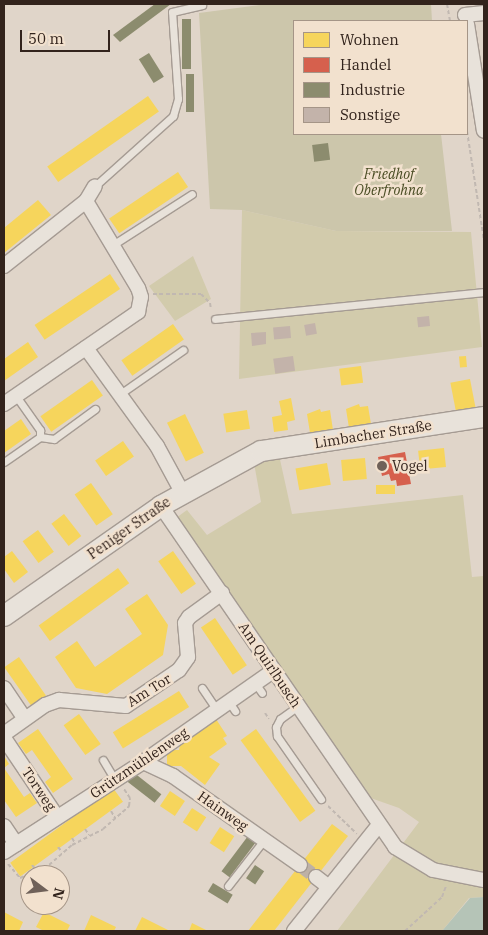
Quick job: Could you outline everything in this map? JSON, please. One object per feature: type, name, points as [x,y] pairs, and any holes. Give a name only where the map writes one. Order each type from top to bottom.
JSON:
[{"type":"street","points":[[465,16],[484,13]]},
{"type":"street","points":[[468,34],[484,131]]},
{"type":"street","points":[[4,266],[86,201],[95,186]]},
{"type":"street","points":[[4,404],[138,312],[142,297],[86,201]]},
{"type":"street","points":[[86,348],[158,446],[182,492]]},
{"type":"street","name":"Limbacher Straße","points":[[261,451],[484,417]]},
{"type":"street","name":"Peniger Straße","points":[[4,616],[160,506],[182,492],[261,451]]},
{"type":"street","name":"Am Quirlbusch","points":[[160,506],[222,593],[378,826],[395,847],[412,861],[451,875],[484,880]]},
{"type":"street","name":"Am Tor","points":[[4,736],[45,705],[60,700],[126,706],[179,670],[188,657],[185,623],[189,616],[222,593]]},
{"type":"street","name":"Grützmühlenweg","points":[[4,852],[143,762],[217,710],[232,706],[258,688],[273,671]]},
{"type":"street","points":[[4,688],[25,719]]},
{"type":"street","name":"Torweg","points":[[4,736],[57,816]]},
{"type":"street","name":"Hainweg","points":[[143,762],[173,776],[300,865]]},
{"type":"street","points":[[4,826],[16,844]]},
{"type":"street","points":[[294,931],[378,826]]},
{"type":"street","points":[[316,877],[329,887]]},
{"type":"lane","points":[[95,186],[125,156],[173,116],[178,99],[172,12],[202,5]]},
{"type":"lane","points":[[111,246],[192,194]]},
{"type":"lane","points":[[215,319],[484,292]]},
{"type":"lane","points":[[120,394],[183,350]]},
{"type":"lane","points":[[16,396],[40,430],[40,437]]},
{"type":"lane","points":[[4,462],[40,437],[54,439],[95,409]]},
{"type":"lane","points":[[202,688],[217,710]]},
{"type":"lane","points":[[298,706],[280,719],[277,736],[322,799]]},
{"type":"lane","points":[[103,760],[116,779]]},
{"type":"lane","points":[[228,886],[264,840]]},
{"type":"path","points":[[447,4],[450,20]]},
{"type":"path","points":[[468,135],[484,241]]},
{"type":"path","points":[[142,297],[156,293],[201,294],[210,303],[211,319],[215,319]]},
{"type":"path","points":[[265,712],[269,718]]},
{"type":"path","points":[[47,865],[75,843],[103,828],[130,801],[116,779]]},
{"type":"path","points":[[322,799],[366,841]]},
{"type":"path","points":[[111,811],[115,818]]},
{"type":"path","points":[[84,829],[89,835]]},
{"type":"path","points":[[72,838],[75,843]]},
{"type":"path","points":[[58,847],[62,852]]},
{"type":"path","points":[[4,858],[18,878],[20,877]]},
{"type":"path","points":[[406,931],[442,897],[451,875]]},
{"type":"shaded area","points":[[242,210],[336,231],[471,232],[482,347],[239,379]]},
{"type":"shaded area","points":[[193,256],[211,299],[175,321],[149,286]]},
{"type":"shaded area","points":[[279,455],[292,514],[463,495],[472,577],[484,576],[484,897],[469,898],[442,931],[337,931],[419,822],[399,808],[365,796],[176,518],[187,510],[207,535],[261,502],[254,463]]},
{"type":"shaded area","points":[[484,897],[484,931],[442,931],[470,898]]},
{"type":"green space","name":"Friedhof Oberfrohna","points":[[268,4],[431,4],[432,20],[293,20],[293,135],[441,135],[452,231],[336,231],[242,210],[210,209],[199,13]]},
{"type":"building: Wohnen","points":[[148,96],[159,112],[58,182],[47,167]]},
{"type":"building: Wohnen","points":[[178,172],[188,187],[119,233],[109,218]]},
{"type":"building: Wohnen","points":[[38,200],[51,215],[4,253],[4,228]]},
{"type":"building: Wohnen","points":[[110,274],[120,289],[45,340],[35,325]]},
{"type":"building: Wohnen","points":[[173,324],[184,340],[132,376],[121,360]]},
{"type":"building: Wohnen","points":[[28,342],[38,357],[4,381],[4,359]]},
{"type":"building: Wohnen","points":[[466,356],[467,367],[460,368],[459,357]]},
{"type":"building: Wohnen","points":[[361,366],[363,383],[341,386],[339,369]]},
{"type":"building: Wohnen","points":[[470,379],[476,409],[456,413],[450,383]]},
{"type":"building: Wohnen","points":[[92,380],[103,396],[51,432],[40,416]]},
{"type":"building: Wohnen","points":[[291,398],[295,420],[287,422],[288,430],[274,432],[272,417],[282,415],[279,401]]},
{"type":"building: Wohnen","points":[[359,404],[360,407],[368,406],[371,424],[349,428],[346,409]]},
{"type":"building: Wohnen","points":[[320,409],[321,412],[330,410],[333,430],[310,433],[307,414]]},
{"type":"building: Wohnen","points":[[247,410],[250,429],[226,433],[223,414]]},
{"type":"building: Wohnen","points":[[185,414],[204,453],[186,461],[167,423]]},
{"type":"building: Wohnen","points":[[21,419],[31,434],[4,453],[4,431]]},
{"type":"building: Wohnen","points":[[123,441],[134,457],[106,476],[95,461]]},
{"type":"building: Wohnen","points":[[444,448],[446,467],[420,470],[418,451]]},
{"type":"building: Wohnen","points":[[365,458],[367,479],[343,481],[341,460]]},
{"type":"building: Wohnen","points":[[327,463],[331,485],[299,490],[295,469]]},
{"type":"building: Wohnen","points":[[91,483],[113,514],[96,526],[75,494]]},
{"type":"building: Wohnen","points":[[376,485],[395,485],[395,494],[376,494]]},
{"type":"building: Wohnen","points":[[64,514],[81,536],[69,546],[51,524]]},
{"type":"building: Wohnen","points":[[38,530],[54,552],[38,563],[23,541]]},
{"type":"building: Wohnen","points":[[12,551],[28,572],[14,583],[4,569],[4,557]]},
{"type":"building: Wohnen","points":[[173,551],[196,584],[181,594],[158,561]]},
{"type":"building: Wohnen","points":[[118,568],[129,583],[50,641],[39,626]]},
{"type":"building: Wohnen","points":[[147,594],[168,625],[163,655],[107,694],[76,688],[55,657],[77,641],[95,667],[142,634],[125,609]]},
{"type":"building: Wohnen","points":[[215,618],[247,665],[233,675],[201,628]]},
{"type":"building: Wohnen","points":[[19,657],[46,696],[31,706],[4,667]]},
{"type":"building: Wohnen","points":[[179,691],[189,707],[123,748],[113,732]]},
{"type":"building: Wohnen","points":[[79,714],[101,744],[85,755],[64,725]]},
{"type":"building: Wohnen","points":[[216,719],[227,736],[223,738],[227,744],[209,757],[220,764],[205,785],[181,766],[167,766],[167,750],[179,750],[180,745]]},
{"type":"building: Wohnen","points":[[38,729],[73,779],[53,793],[45,782],[51,777],[32,750],[26,754],[18,743]]},
{"type":"building: Wohnen","points":[[256,729],[315,811],[300,822],[241,740]]},
{"type":"building: Wohnen","points":[[4,756],[9,764],[4,768]]},
{"type":"building: Wohnen","points":[[4,768],[24,797],[30,793],[37,803],[16,817],[4,800]]},
{"type":"building: Wohnen","points":[[113,788],[123,802],[36,865],[20,865],[20,876],[10,863]]},
{"type":"building: Wohnen","points":[[170,791],[185,801],[175,816],[160,806]]},
{"type":"building: Wohnen","points":[[192,808],[206,817],[197,832],[183,822]]},
{"type":"building: Wohnen","points":[[332,824],[348,836],[274,931],[248,931]]},
{"type":"building: Wohnen","points":[[220,827],[234,836],[224,852],[210,843]]},
{"type":"building: Wohnen","points":[[4,912],[23,922],[19,931],[4,930]]},
{"type":"building: Wohnen","points":[[42,915],[50,915],[70,925],[67,931],[44,931],[36,927]]},
{"type":"building: Wohnen","points":[[91,915],[116,927],[114,931],[84,931]]},
{"type":"building: Wohnen","points":[[142,917],[168,930],[135,931]]},
{"type":"building: Wohnen","points":[[192,923],[208,931],[189,931]]},
{"type":"building: Handel","points":[[405,452],[411,484],[397,486],[396,480],[391,481],[389,474],[382,476],[378,457]]},
{"type":"building: Industrie","points":[[155,4],[171,4],[120,42],[113,35]]},
{"type":"building: Industrie","points":[[182,19],[191,19],[191,69],[182,69]]},
{"type":"building: Industrie","points":[[149,53],[164,77],[154,83],[139,59]]},
{"type":"building: Industrie","points":[[186,74],[194,74],[194,112],[186,112]]},
{"type":"building: Industrie","points":[[328,143],[330,160],[314,162],[312,145]]},
{"type":"building: Industrie","points":[[133,772],[161,794],[155,803],[126,781]]},
{"type":"building: Industrie","points":[[248,836],[256,842],[230,877],[222,871]]},
{"type":"building: Industrie","points":[[255,865],[264,871],[255,884],[246,878]]},
{"type":"building: Industrie","points":[[213,883],[233,895],[228,903],[208,892]]},
{"type":"building: Sonstige","points":[[429,316],[430,326],[418,327],[417,317]]},
{"type":"building: Sonstige","points":[[315,323],[317,334],[306,336],[304,325]]},
{"type":"building: Sonstige","points":[[290,326],[291,338],[274,339],[273,327]]},
{"type":"building: Sonstige","points":[[266,332],[266,344],[252,346],[251,333]]},
{"type":"building: Sonstige","points":[[293,356],[295,371],[275,374],[273,359]]},
{"type":"tunnel","points":[[300,865],[316,877]]},
{"type":"place","name":"Vogel","points":[[382,466]]}]
